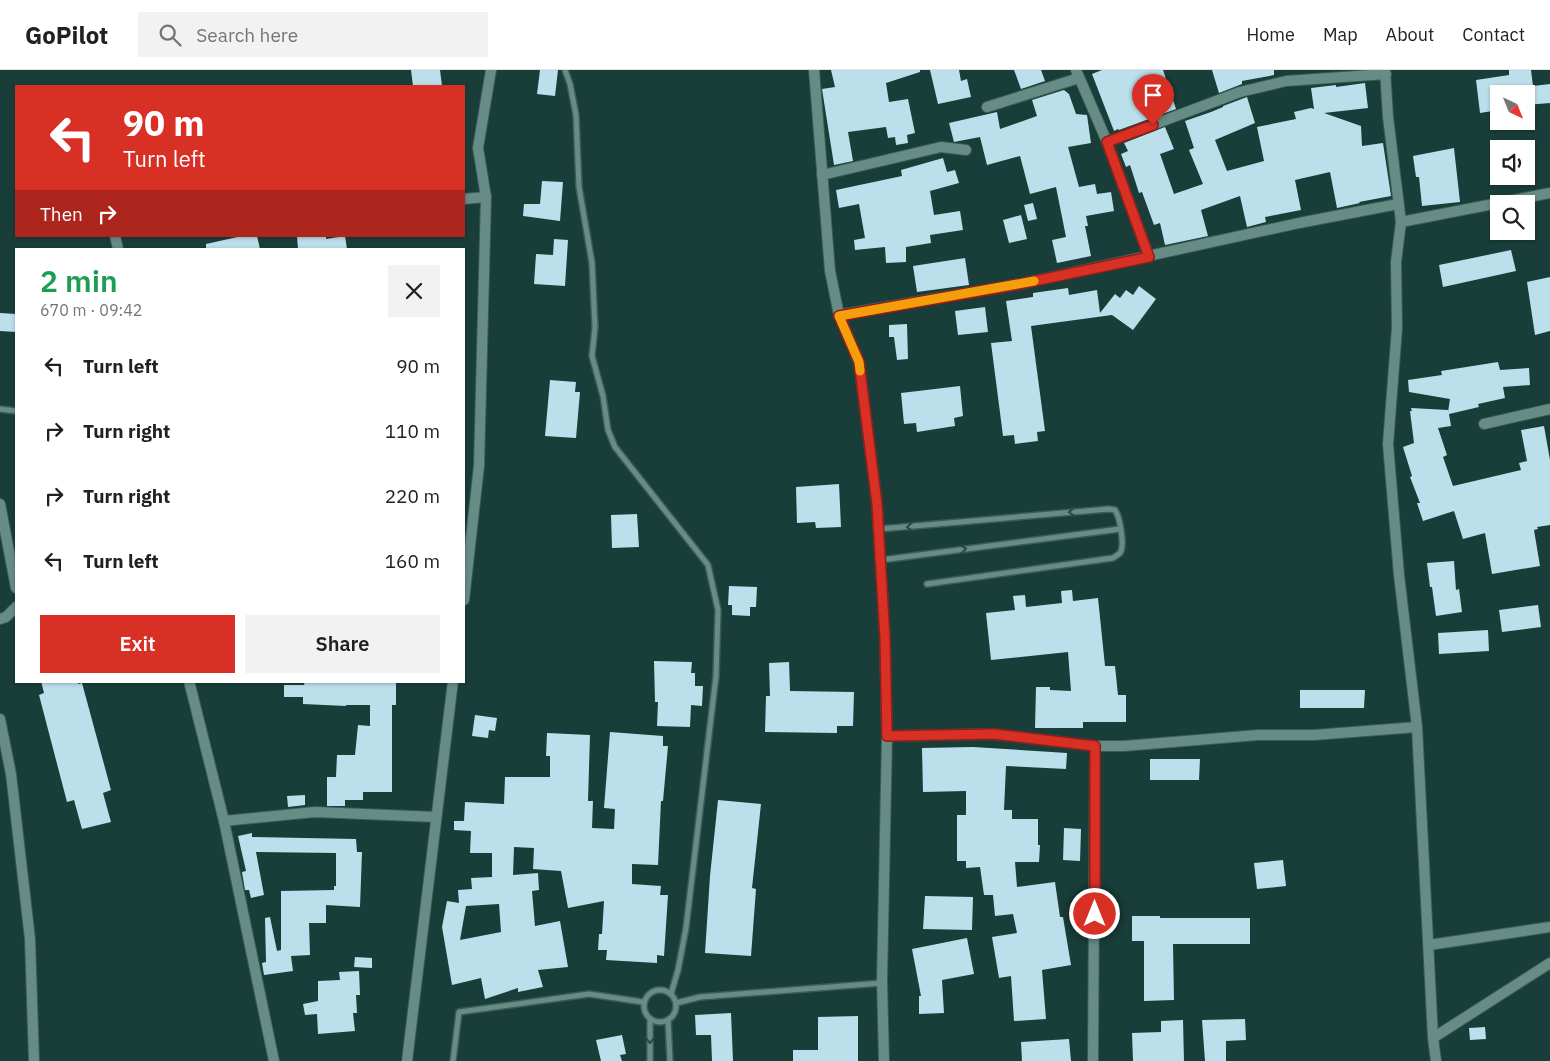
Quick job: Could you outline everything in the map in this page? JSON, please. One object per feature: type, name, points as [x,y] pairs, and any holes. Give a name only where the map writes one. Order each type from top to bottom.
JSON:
[{"type":"street","points":[[465,591],[479,466],[486,196],[478,148],[491,70]]},
{"type":"street","points":[[814,70],[830,271],[839,316],[859,362],[877,504],[885,639],[887,736],[882,983],[884,1061]]},
{"type":"street","points":[[1107,142],[1240,92],[1286,82],[1386,72],[1388,117],[1401,222],[1396,262],[1397,328],[1388,444],[1399,576],[1417,727],[1433,1038],[1436,1061]]},
{"type":"street","points":[[987,107],[1077,74],[1107,142],[1149,257]]},
{"type":"street","points":[[822,175],[940,147],[966,150]]},
{"type":"street","points":[[1401,222],[1550,193]]},
{"type":"street","points":[[465,199],[486,196]]},
{"type":"street","points":[[839,316],[1020,284],[1299,223],[1398,204]]},
{"type":"street","points":[[1484,424],[1550,409]]},
{"type":"street","points":[[0,504],[15,583]]},
{"type":"street","points":[[0,619],[6,617],[15,608]]},
{"type":"street","points":[[190,683],[224,821],[274,1061]]},
{"type":"street","points":[[407,1061],[454,683]]},
{"type":"street","points":[[0,719],[11,774],[30,939],[34,1061]]},
{"type":"street","points":[[887,736],[994,734],[1095,746],[1124,746],[1258,735],[1314,735],[1417,727]]},
{"type":"street","points":[[1093,1061],[1095,746]]},
{"type":"street","points":[[224,821],[315,812],[436,817]]},
{"type":"street","points":[[1429,945],[1550,927]]},
{"type":"street","points":[[1433,1038],[1550,963]]},
{"type":"lane","points":[[565,70],[570,84],[576,115],[579,187],[592,263],[595,327],[592,356],[603,396],[608,430],[615,447],[708,565],[718,610],[716,676],[686,928],[682,955],[671,994]]},
{"type":"lane","points":[[0,409],[15,411]]},
{"type":"lane","points":[[878,529],[1109,509],[1115,510],[1118,515],[1122,546],[1120,554],[1113,558],[927,584]]},
{"type":"lane","points":[[880,560],[1120,530]]},
{"type":"lane","points":[[676,1003],[700,997],[882,983]]},
{"type":"lane","points":[[668,1020],[656,1022],[645,1015],[643,1002],[652,991],[658,989],[665,990],[671,994],[676,1003],[676,1010],[668,1020],[670,1061]]},
{"type":"lane","points":[[453,1061],[459,1012],[589,994],[643,1002]]},
{"type":"lane","points":[[650,1019],[650,1061]]},
{"type":"building","points":[[411,70],[440,70],[442,85],[413,85]]},
{"type":"building","points":[[540,70],[558,70],[555,96],[537,94]]},
{"type":"building","points":[[831,70],[920,70],[920,72],[886,83],[889,102],[908,99],[915,133],[907,135],[908,143],[896,145],[895,137],[888,138],[886,127],[848,132],[853,161],[834,165],[822,89],[835,87]]},
{"type":"building","points":[[930,70],[959,70],[961,81],[967,79],[971,97],[938,104]]},
{"type":"building","points":[[1014,70],[1041,70],[1045,81],[1021,89]]},
{"type":"building","points":[[1102,70],[1163,70],[1176,109],[1114,131],[1092,74]]},
{"type":"building","points":[[1212,70],[1274,70],[1274,75],[1242,81],[1242,84],[1219,93]]},
{"type":"building","points":[[1509,70],[1531,70],[1533,85],[1490,85],[1490,111],[1480,113],[1476,80],[1509,75]]},
{"type":"building","points":[[1365,83],[1368,108],[1324,113],[1361,126],[1362,146],[1383,143],[1391,196],[1337,208],[1330,172],[1295,180],[1301,210],[1265,217],[1266,222],[1247,227],[1240,196],[1201,210],[1208,236],[1165,245],[1160,223],[1154,225],[1142,192],[1139,193],[1130,165],[1126,167],[1121,154],[1128,151],[1124,143],[1165,127],[1174,149],[1160,154],[1174,194],[1203,184],[1189,150],[1194,148],[1185,121],[1247,97],[1255,123],[1215,140],[1227,171],[1264,161],[1257,127],[1296,119],[1294,112],[1314,109],[1311,88]]},
{"type":"building","points":[[1550,84],[1550,103],[1535,104],[1535,86]]},
{"type":"building","points":[[1064,90],[1069,94],[1076,114],[1087,115],[1091,143],[1068,147],[1079,187],[1095,184],[1097,194],[1111,192],[1114,211],[1086,216],[1088,226],[1085,226],[1091,256],[1057,263],[1052,240],[1066,237],[1056,187],[1030,194],[1020,156],[987,165],[980,137],[954,142],[949,123],[997,112],[1000,129],[1037,116],[1032,100]]},
{"type":"building","points":[[1454,148],[1460,202],[1422,206],[1419,177],[1416,177],[1413,156]]},
{"type":"building","points":[[943,158],[947,172],[955,170],[959,183],[930,191],[934,215],[960,211],[963,230],[930,235],[931,243],[906,247],[906,262],[886,263],[885,247],[855,250],[854,240],[865,238],[859,204],[839,208],[836,190],[902,176],[901,170]]},
{"type":"building","points":[[542,181],[563,182],[560,221],[523,216],[524,204],[540,204]]},
{"type":"building","points":[[1033,203],[1037,219],[1028,221],[1024,205]]},
{"type":"building","points":[[1021,215],[1027,239],[1009,243],[1003,220]]},
{"type":"building","points":[[238,237],[257,237],[260,248],[206,248],[206,244]]},
{"type":"building","points":[[297,237],[326,237],[326,239],[345,237],[347,248],[298,248]]},
{"type":"building","points":[[554,239],[568,240],[565,286],[534,284],[536,254],[553,255]]},
{"type":"building","points":[[1511,250],[1516,271],[1443,287],[1439,265]]},
{"type":"building","points":[[965,258],[969,285],[917,292],[913,266]]},
{"type":"building","points":[[1550,277],[1550,331],[1535,335],[1527,282]]},
{"type":"building","points":[[1139,286],[1156,299],[1133,330],[1112,315],[1031,326],[1045,431],[1037,432],[1038,441],[1015,444],[1014,435],[1003,436],[991,343],[1012,341],[1006,301],[1033,297],[1033,293],[1068,288],[1069,295],[1097,290],[1100,313],[1115,294],[1120,298],[1126,290],[1133,295]]},
{"type":"building","points":[[985,307],[988,332],[958,335],[955,311]]},
{"type":"building","points":[[0,313],[15,314],[15,332],[0,331]]},
{"type":"building","points":[[907,324],[908,359],[897,360],[894,337],[889,337],[889,325]]},
{"type":"building","points":[[1498,362],[1500,370],[1529,368],[1530,385],[1503,387],[1505,398],[1478,404],[1479,407],[1449,414],[1451,426],[1438,428],[1447,455],[1443,457],[1453,486],[1521,470],[1519,463],[1527,461],[1521,430],[1544,426],[1550,460],[1550,525],[1537,527],[1538,529],[1534,530],[1540,566],[1492,574],[1485,533],[1463,539],[1454,511],[1423,521],[1417,503],[1420,503],[1410,477],[1412,476],[1403,447],[1414,443],[1411,408],[1448,410],[1448,412],[1450,399],[1409,392],[1408,380],[1442,375],[1441,371]]},
{"type":"building","points":[[550,380],[576,382],[575,392],[580,392],[576,438],[545,436]]},
{"type":"building","points":[[960,386],[963,416],[954,418],[955,426],[917,432],[916,423],[904,424],[901,393]]},
{"type":"building","points":[[839,484],[841,527],[816,528],[815,522],[797,523],[796,487]]},
{"type":"building","points":[[637,514],[639,547],[612,548],[611,515]]},
{"type":"building","points":[[1454,561],[1456,590],[1459,589],[1462,612],[1436,616],[1427,563]]},
{"type":"building","points":[[729,586],[757,587],[756,607],[750,607],[750,616],[732,615],[732,605],[728,605]]},
{"type":"building","points":[[1072,590],[1073,601],[1098,598],[1105,666],[1115,666],[1118,695],[1126,695],[1126,722],[1083,722],[1083,728],[1035,728],[1036,687],[1050,687],[1050,690],[1071,691],[1068,652],[991,660],[986,613],[1015,610],[1013,596],[1025,595],[1026,607],[1062,603],[1061,591]]},
{"type":"building","points":[[1538,605],[1541,627],[1502,632],[1499,610]]},
{"type":"building","points":[[1488,630],[1489,651],[1439,654],[1438,633]]},
{"type":"building","points":[[654,661],[692,662],[691,673],[695,673],[695,686],[703,686],[702,706],[691,705],[690,727],[657,726],[658,702],[655,702]]},
{"type":"building","points":[[789,662],[790,691],[854,692],[853,726],[837,726],[837,733],[765,732],[766,696],[770,696],[769,663]]},
{"type":"building","points":[[42,683],[82,683],[111,790],[103,793],[111,822],[82,829],[74,800],[67,802],[39,695],[44,693]]},
{"type":"building","points":[[304,683],[396,683],[396,705],[392,705],[392,792],[363,792],[363,800],[345,800],[345,806],[327,806],[327,777],[336,777],[337,755],[355,755],[358,725],[370,726],[370,705],[303,704],[303,697],[284,697],[284,685],[304,685]]},
{"type":"building","points":[[1300,690],[1365,690],[1364,708],[1300,708]]},
{"type":"building","points":[[475,715],[497,718],[495,731],[489,730],[488,738],[472,736]]},
{"type":"building","points":[[610,732],[663,736],[663,746],[668,746],[663,801],[661,801],[658,865],[632,864],[632,884],[661,886],[660,895],[668,895],[664,956],[657,955],[657,963],[606,960],[607,950],[598,950],[599,934],[602,934],[604,901],[568,908],[561,871],[533,869],[534,848],[514,847],[513,875],[538,873],[539,890],[532,891],[535,926],[560,921],[568,967],[538,970],[543,987],[518,992],[518,988],[485,999],[481,978],[452,985],[442,927],[447,901],[459,903],[458,890],[472,889],[471,878],[492,877],[492,853],[470,853],[471,831],[454,830],[454,821],[464,821],[465,802],[504,804],[505,777],[550,777],[550,756],[546,756],[547,733],[590,735],[588,801],[593,801],[592,828],[614,829],[615,809],[604,808]],"holes":[[[499,904],[501,932],[460,940],[466,906]]]},
{"type":"building","points":[[973,747],[1067,753],[1066,769],[1006,766],[1004,810],[1012,810],[1012,819],[1038,819],[1039,862],[1015,862],[1017,887],[1055,882],[1060,917],[1063,917],[1071,965],[1042,970],[1046,1019],[1014,1021],[1011,976],[999,978],[992,937],[1017,933],[1013,914],[995,916],[993,895],[984,895],[980,867],[966,868],[966,861],[957,861],[957,815],[966,815],[966,791],[923,792],[922,748]]},
{"type":"building","points":[[1150,759],[1200,759],[1199,780],[1150,780]]},
{"type":"building","points":[[305,795],[305,805],[288,807],[287,796]]},
{"type":"building","points":[[718,800],[761,804],[752,888],[756,889],[751,956],[705,953],[710,876]]},
{"type":"building","points":[[1064,828],[1081,829],[1080,861],[1063,860]]},
{"type":"building","points":[[252,833],[252,837],[356,839],[357,852],[362,852],[360,907],[326,905],[326,923],[309,923],[310,955],[291,956],[293,971],[264,975],[262,963],[266,962],[265,918],[270,917],[277,951],[281,950],[281,891],[334,890],[334,886],[336,886],[336,853],[256,852],[264,895],[251,898],[249,890],[245,890],[242,872],[246,871],[238,836]]},
{"type":"building","points":[[1283,860],[1286,886],[1257,889],[1254,863]]},
{"type":"building","points":[[925,896],[973,897],[972,930],[923,929]]},
{"type":"building","points":[[1132,916],[1160,916],[1160,918],[1250,918],[1250,944],[1173,944],[1174,1000],[1144,1001],[1144,941],[1132,941]]},
{"type":"building","points":[[967,938],[974,974],[942,980],[944,1013],[919,1014],[919,996],[921,996],[912,949]]},
{"type":"building","points":[[355,957],[372,958],[372,968],[354,967]]},
{"type":"building","points":[[359,971],[360,995],[356,995],[357,1013],[353,1013],[355,1031],[318,1034],[317,1014],[305,1015],[303,1004],[318,1001],[318,981],[340,980],[339,972]]},
{"type":"building","points":[[731,1013],[733,1061],[712,1061],[711,1035],[696,1035],[695,1015]]},
{"type":"building","points":[[858,1016],[858,1061],[793,1061],[793,1050],[818,1050],[818,1017]]},
{"type":"building","points":[[1245,1019],[1246,1040],[1226,1041],[1226,1061],[1205,1061],[1202,1020]]},
{"type":"building","points":[[1183,1020],[1184,1061],[1133,1061],[1132,1033],[1161,1032],[1161,1021]]},
{"type":"building","points":[[1485,1027],[1486,1039],[1470,1040],[1469,1028]]},
{"type":"building","points":[[622,1035],[626,1054],[620,1055],[622,1061],[601,1061],[596,1040]]},
{"type":"building","points":[[1069,1039],[1071,1061],[1022,1061],[1021,1042]]},
{"type":"slow traffic","points":[[860,371],[859,362],[839,316],[1034,281]]},
{"type":"route","points":[[1095,914],[1095,746],[994,734],[887,736],[885,639],[877,504],[859,362],[839,316],[1020,284],[1149,257],[1107,142],[1153,125]]}]
